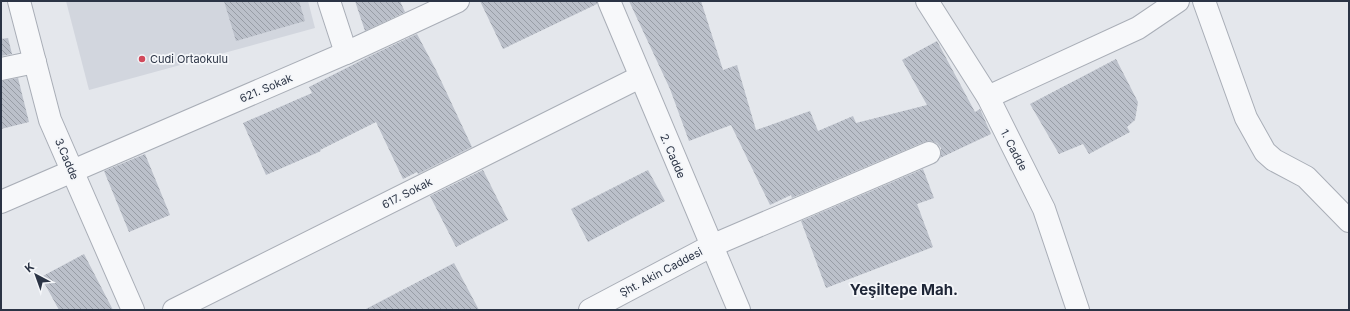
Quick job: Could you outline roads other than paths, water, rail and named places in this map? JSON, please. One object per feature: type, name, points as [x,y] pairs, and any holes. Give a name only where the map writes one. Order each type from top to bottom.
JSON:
[{"type":"street","name":"3.Cadde","points":[[19,1],[50,120],[133,310]]},
{"type":"street","points":[[329,1],[346,54]]},
{"type":"street","name":"621. Sokak","points":[[1,202],[346,54],[458,1]]},
{"type":"street","name":"2. Cadde","points":[[609,1],[739,310]]},
{"type":"street","name":"1. Cadde","points":[[927,1],[988,97],[1044,209],[1078,310]]},
{"type":"street","points":[[988,97],[1138,28],[1178,1]]},
{"type":"street","points":[[1204,1],[1246,118],[1265,152],[1274,160],[1306,178],[1349,221]]},
{"type":"street","points":[[1,69],[35,62]]},
{"type":"street","name":"617. Sokak","points":[[174,310],[640,77]]},
{"type":"street","name":"Şht. Akin Caddesi","points":[[590,310],[711,246],[929,153]]},
{"type":"place","name":"Cudi Ortaokulu","points":[[142,59]]},
{"type":"district","name":"Yeşiltepe Mah.","points":[[904,290]]}]
